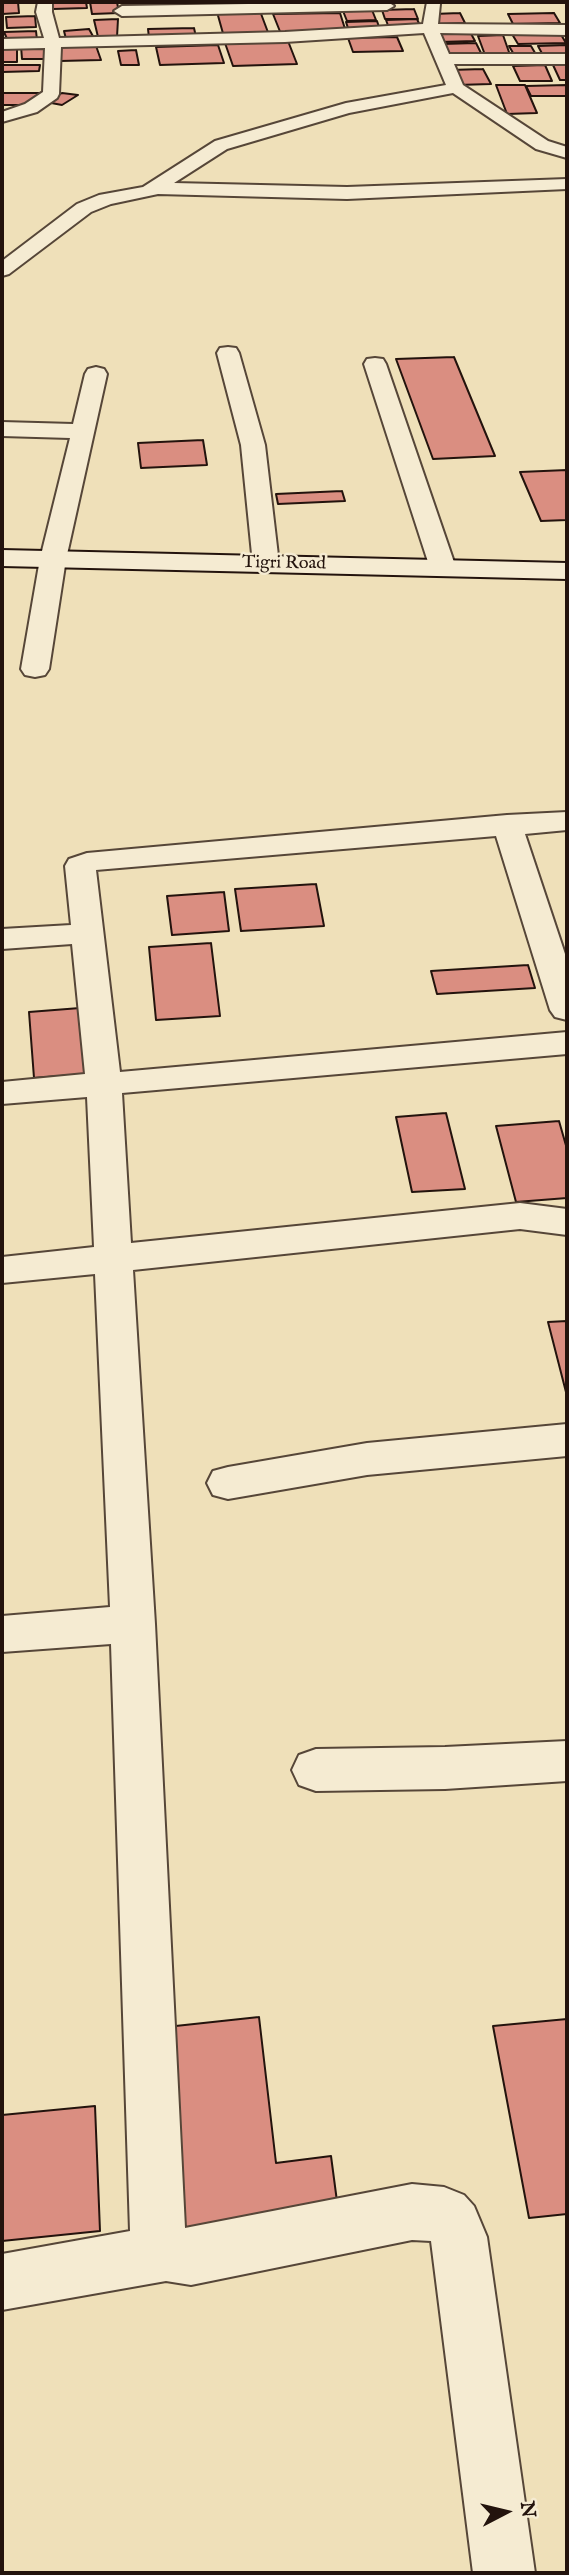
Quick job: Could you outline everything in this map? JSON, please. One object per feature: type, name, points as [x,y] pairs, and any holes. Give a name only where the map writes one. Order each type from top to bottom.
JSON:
[{"type":"street","points":[[2,117],[31,108],[51,94],[53,43],[44,12],[45,2]]},
{"type":"street","points":[[119,40],[122,7],[428,5],[430,28],[456,88],[542,145],[567,153]]},
{"type":"street","points":[[2,44],[285,37],[430,28],[567,30]]},
{"type":"street","points":[[443,59],[567,59]]},
{"type":"street","points":[[2,271],[84,208],[106,199],[141,194],[155,188],[214,149],[230,142],[346,108],[456,88]]},
{"type":"street","points":[[155,188],[347,193],[567,184]]},
{"type":"street","points":[[228,353],[253,445],[266,564]]},
{"type":"street","points":[[375,364],[443,568]]},
{"type":"street","points":[[35,669],[53,559],[96,374]]},
{"type":"street","points":[[2,429],[83,431]]},
{"type":"street","name":"Tigri Road","points":[[2,558],[567,571]]},
{"type":"street","points":[[166,2253],[157,2227],[133,1624],[104,1086],[80,866],[87,862],[507,824],[567,821]]},
{"type":"street","points":[[507,824],[567,1010]]},
{"type":"street","points":[[2,939],[87,934]]},
{"type":"street","points":[[2,1093],[567,1043]]},
{"type":"street","points":[[2,1270],[520,1216],[567,1222]]},
{"type":"street","points":[[228,1483],[367,1459],[567,1440]]},
{"type":"street","points":[[2,1634],[133,1624]]},
{"type":"street","points":[[316,1770],[445,1768],[567,1761]]},
{"type":"street","points":[[2,2282],[166,2253],[191,2257],[412,2212],[444,2215],[459,2237],[504,2573]]},
{"type":"building","points":[[2,2],[18,2],[19,13],[2,14]]},
{"type":"building","points":[[52,2],[86,2],[87,8],[53,9]]},
{"type":"building","points":[[90,2],[117,2],[119,13],[92,14]]},
{"type":"building","points":[[129,2],[169,2],[171,9],[131,10]]},
{"type":"building","points":[[414,9],[418,19],[385,19],[382,10]]},
{"type":"building","points":[[372,10],[376,20],[347,21],[343,11]]},
{"type":"building","points":[[260,11],[269,35],[224,37],[217,12]]},
{"type":"building","points":[[340,13],[346,32],[281,34],[273,14]]},
{"type":"building","points":[[460,13],[465,23],[438,24],[433,14]]},
{"type":"building","points":[[554,13],[560,23],[513,24],[508,14]]},
{"type":"building","points":[[35,16],[36,27],[7,28],[6,17]]},
{"type":"building","points":[[118,19],[117,37],[98,37],[94,20]]},
{"type":"building","points":[[417,19],[421,28],[389,28],[386,20]]},
{"type":"building","points":[[377,21],[380,30],[349,31],[346,22]]},
{"type":"building","points":[[194,28],[196,37],[149,38],[148,29]]},
{"type":"building","points":[[89,29],[94,38],[66,39],[64,31]]},
{"type":"building","points":[[469,30],[475,41],[440,42],[436,31]]},
{"type":"building","points":[[36,31],[37,40],[8,41],[4,32]]},
{"type":"building","points":[[560,33],[566,43],[518,44],[512,34]]},
{"type":"building","points":[[503,35],[510,55],[485,55],[478,36]]},
{"type":"building","points":[[397,37],[403,51],[353,52],[348,38]]},
{"type":"building","points":[[288,41],[297,64],[233,66],[225,43]]},
{"type":"building","points":[[95,43],[101,60],[60,61],[61,45]]},
{"type":"building","points":[[476,43],[483,57],[448,58],[442,44]]},
{"type":"building","points":[[46,45],[48,59],[22,59],[21,46]]},
{"type":"building","points":[[218,45],[224,63],[160,65],[156,47]]},
{"type":"building","points":[[567,45],[567,58],[545,59],[538,46]]},
{"type":"building","points":[[2,46],[17,46],[17,62],[2,62]]},
{"type":"building","points":[[509,46],[531,46],[538,58],[516,58]]},
{"type":"building","points":[[136,50],[139,65],[121,65],[118,51]]},
{"type":"building","points":[[2,65],[40,65],[39,71],[2,72]]},
{"type":"building","points":[[545,65],[552,81],[520,81],[513,66]]},
{"type":"building","points":[[553,65],[567,65],[567,80],[560,80]]},
{"type":"building","points":[[483,69],[491,84],[457,85],[450,70]]},
{"type":"building","points":[[496,85],[525,85],[537,113],[507,114]]},
{"type":"building","points":[[567,85],[567,96],[531,96],[526,86]]},
{"type":"building","points":[[2,93],[45,93],[28,105],[2,105]]},
{"type":"building","points":[[62,93],[78,95],[62,105],[46,102]]},
{"type":"building","points":[[454,357],[495,456],[433,459],[396,359]]},
{"type":"building","points":[[203,440],[207,465],[141,468],[138,443]]},
{"type":"building","points":[[567,470],[567,520],[541,521],[520,472]]},
{"type":"building","points":[[342,491],[345,501],[278,504],[276,494]]},
{"type":"building","points":[[316,884],[324,926],[241,931],[235,889]]},
{"type":"building","points":[[224,892],[229,931],[172,935],[167,896]]},
{"type":"building","points":[[211,943],[220,1016],[156,1020],[149,947]]},
{"type":"building","points":[[528,965],[535,988],[437,994],[431,971]]},
{"type":"building","points":[[80,1008],[86,1074],[34,1078],[29,1012]]},
{"type":"building","points":[[446,1113],[465,1189],[412,1192],[396,1117]]},
{"type":"building","points":[[559,1121],[567,1149],[567,1198],[516,1202],[496,1126]]},
{"type":"building","points":[[567,1321],[567,1396],[548,1322]]},
{"type":"building","points":[[259,2017],[276,2163],[331,2156],[338,2209],[173,2229],[157,2028]]},
{"type":"building","points":[[567,2019],[567,2214],[529,2218],[493,2026]]},
{"type":"building","points":[[95,2106],[100,2231],[2,2241],[2,2115]]}]
